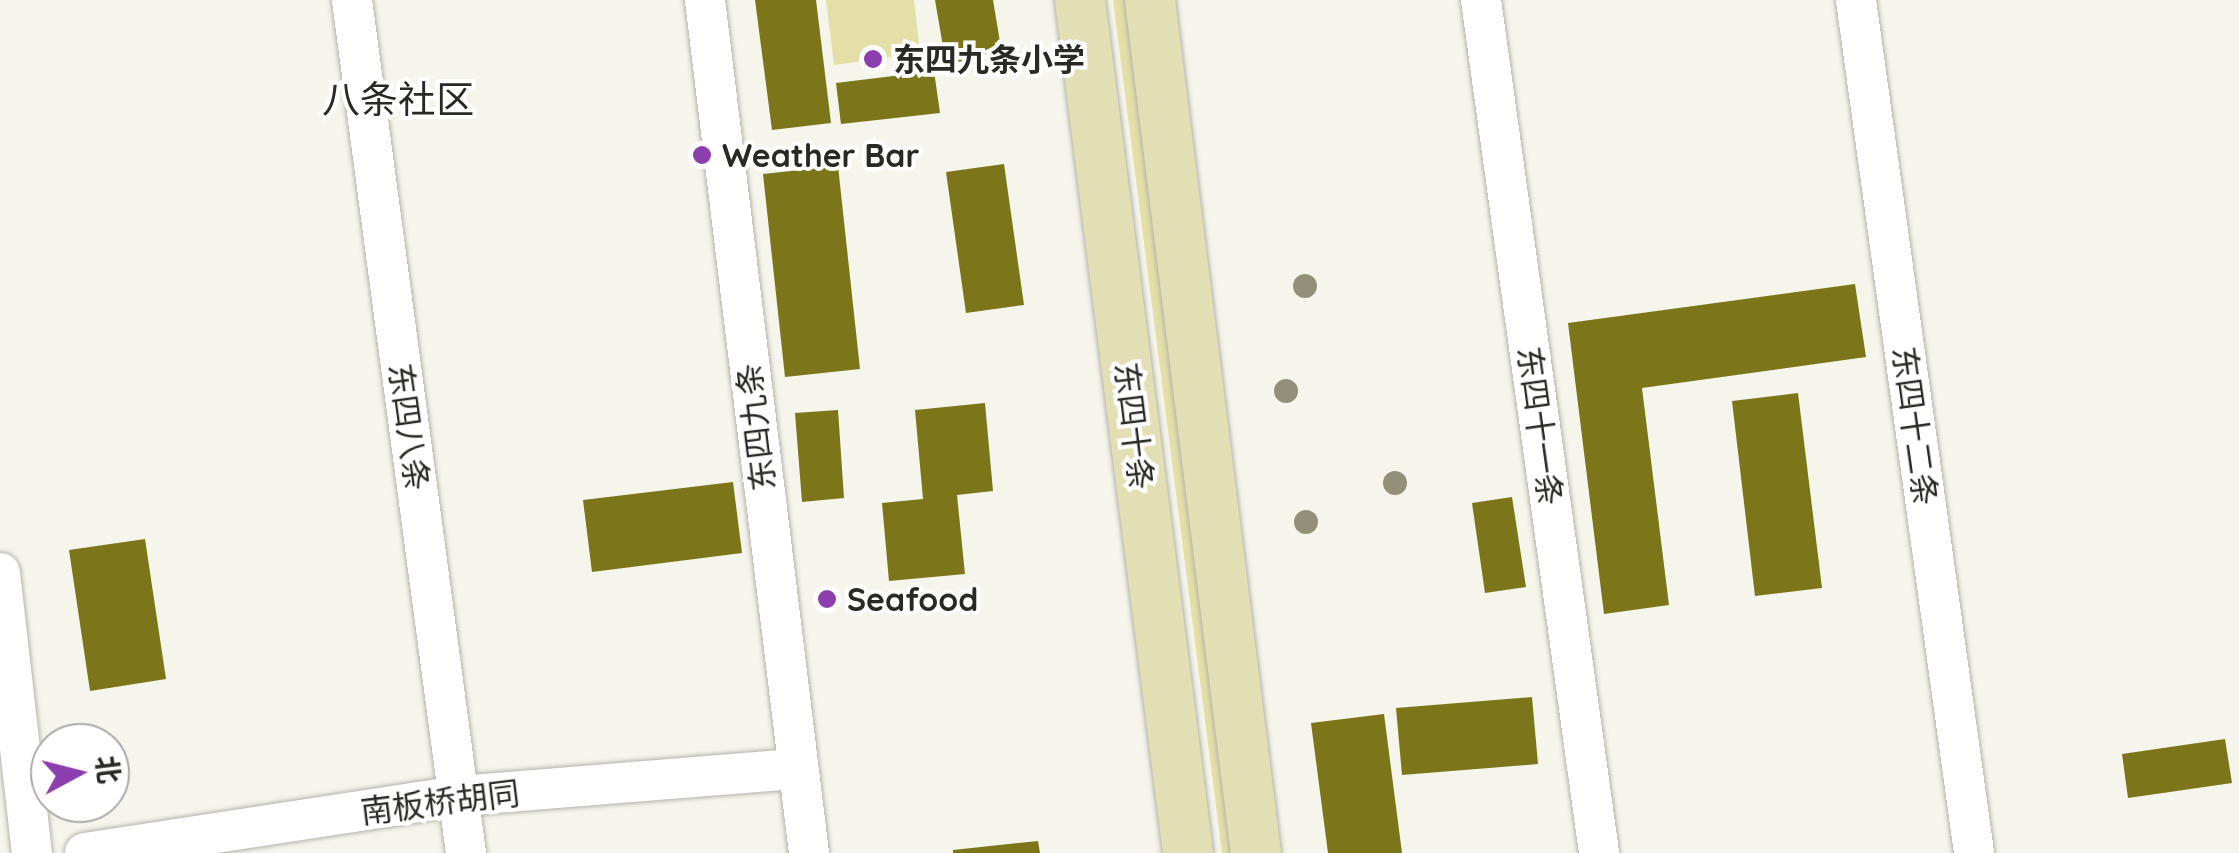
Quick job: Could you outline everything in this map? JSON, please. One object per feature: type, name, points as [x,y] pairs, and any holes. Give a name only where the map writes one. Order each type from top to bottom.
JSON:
[{"type":"main road","name":"东四十条","points":[[1080,0],[1188,853]]},
{"type":"main road","points":[[1150,0],[1256,853]]},
{"type":"lane","name":"东四八条","points":[[352,0],[466,853]]},
{"type":"lane","name":"东四九条","points":[[705,0],[809,853]]},
{"type":"lane","name":"东四十一条","points":[[1481,0],[1599,853]]},
{"type":"lane","name":"东四十二条","points":[[1856,0],[1974,853]]},
{"type":"lane","points":[[0,572],[32,853]]},
{"type":"lane","name":"南板桥胡同","points":[[86,853],[458,796],[796,769]]},
{"type":"shaded area","points":[[826,0],[914,0],[920,53],[834,65]]},
{"type":"shaded area","points":[[1113,0],[1127,0],[1235,853],[1222,853]]},
{"type":"building","points":[[755,0],[816,0],[831,123],[772,130]]},
{"type":"building","points":[[935,0],[993,0],[1002,54],[946,64]]},
{"type":"building","points":[[934,71],[940,113],[841,124],[836,83]]},
{"type":"building","points":[[1004,164],[1024,305],[966,313],[946,172]]},
{"type":"building","points":[[838,166],[860,369],[785,377],[763,174]]},
{"type":"building","points":[[1855,284],[1866,357],[1642,388],[1669,605],[1604,614],[1568,323]]},
{"type":"building","points":[[1798,393],[1822,588],[1755,596],[1732,401]]},
{"type":"building","points":[[985,403],[993,491],[957,495],[965,574],[889,581],[882,503],[923,499],[915,410]]},
{"type":"building","points":[[838,410],[844,498],[802,502],[795,413]]},
{"type":"building","points":[[733,482],[742,553],[592,572],[583,500]]},
{"type":"building","points":[[1512,497],[1526,587],[1485,593],[1472,503]]},
{"type":"building","points":[[145,539],[166,679],[90,691],[69,550]]},
{"type":"building","points":[[1532,697],[1538,764],[1402,775],[1396,708]]},
{"type":"building","points":[[1384,714],[1402,853],[1328,853],[1311,723]]},
{"type":"building","points":[[2225,739],[2232,783],[2128,798],[2122,754]]},
{"type":"building","points":[[1038,841],[1040,853],[953,853],[953,850]]},
{"type":"place","name":"东四九条小学","points":[[873,59]]},
{"type":"place","name":"Weather Bar","points":[[702,155]]},
{"type":"place","name":"Seafood","points":[[827,599]]},
{"type":"district","name":"八条社区","points":[[398,100]]}]
